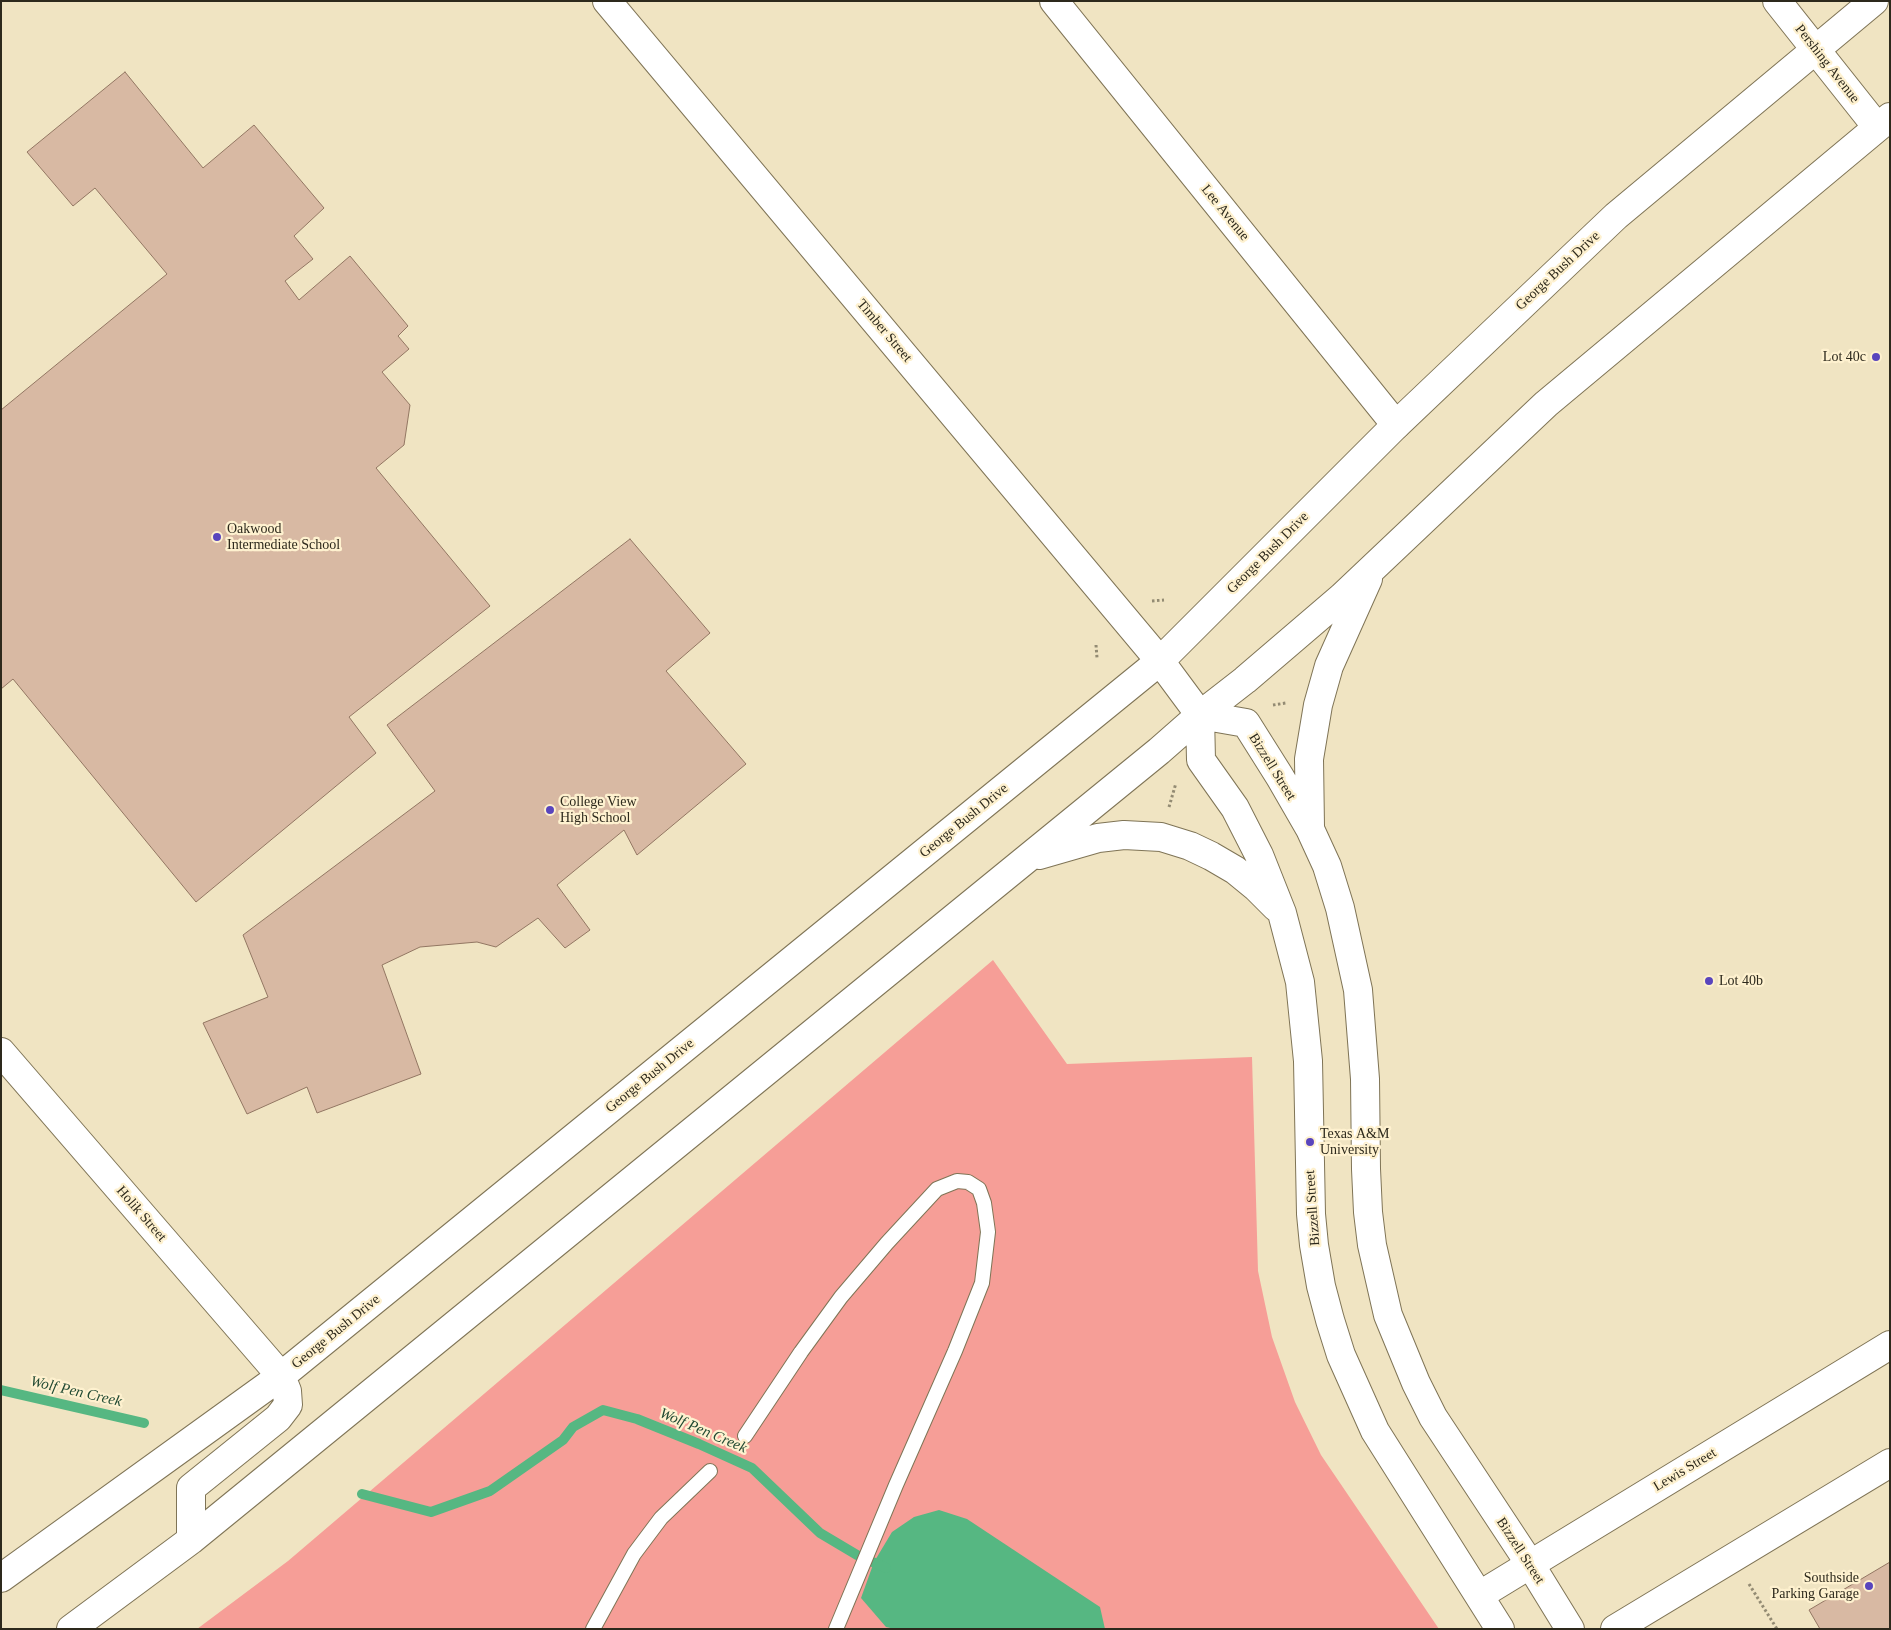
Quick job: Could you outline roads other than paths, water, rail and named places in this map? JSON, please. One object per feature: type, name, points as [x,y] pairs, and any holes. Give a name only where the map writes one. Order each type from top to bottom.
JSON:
[{"type":"main road","name":"Timber Street","points":[[608,1],[1160,661],[1200,715]]},
{"type":"main road","name":"Lee Avenue","points":[[1054,1],[1396,425]]},
{"type":"main road","name":"Pershing Avenue","points":[[1777,1],[1816,49],[1883,122]]},
{"type":"main road","name":"George Bush Drive","points":[[1,1578],[281,1376],[1160,661],[1396,425],[1616,216],[1874,1]]},
{"type":"main road","points":[[71,1629],[191,1540],[1245,680],[1342,597],[1546,404],[1883,122]]},
{"type":"main road","points":[[1310,829],[1309,759],[1318,705],[1329,666],[1373,568]]},
{"type":"main road","name":"Bizzell Street","points":[[1500,1629],[1375,1431],[1341,1355],[1320,1278],[1311,1214],[1308,1062],[1300,982],[1282,913],[1260,855],[1235,808],[1201,760],[1200,715],[1246,723],[1310,829],[1327,866],[1340,908],[1358,990],[1365,1079],[1368,1212],[1372,1245],[1388,1316],[1416,1383],[1433,1417],[1530,1564],[1570,1629]]},
{"type":"main road","points":[[1025,860],[1098,838],[1124,835],[1161,837],[1190,846],[1234,870],[1257,888],[1282,913]]},
{"type":"main road","name":"Holik Street","points":[[1,1052],[281,1376]]},
{"type":"main road","name":"Lewis Street","points":[[1480,1595],[1890,1345]]},
{"type":"main road","points":[[191,1540],[191,1488],[278,1418],[288,1405],[287,1391],[281,1376]]},
{"type":"main road","points":[[1615,1629],[1890,1463]]},
{"type":"lane","points":[[745,1436],[801,1352],[842,1297],[887,1243],[937,1189],[957,1181],[968,1182],[979,1189],[984,1203],[988,1232],[982,1283],[956,1351],[896,1485],[836,1629]]},
{"type":"lane","points":[[593,1629],[634,1554],[661,1518],[710,1471]]},
{"type":"waterway","name":"Wolf Pen Creek","points":[[1,1390],[144,1423]]},
{"type":"waterway","name":"Wolf Pen Creek","points":[[362,1494],[431,1512],[490,1491],[563,1440],[573,1427],[603,1410],[637,1419],[752,1468],[820,1533],[857,1555],[886,1568]]},
{"type":"place","name":"Lot 40c","points":[[1876,357]]},
{"type":"place","name":"Oakwood Intermediate School","points":[[217,537]]},
{"type":"place","name":"College View High School","points":[[550,810]]},
{"type":"place","name":"Lot 40b","points":[[1709,981]]},
{"type":"place","name":"Texas A&M University","points":[[1310,1142]]},
{"type":"place","name":"Southside Parking Garage","points":[[1869,1586]]}]
